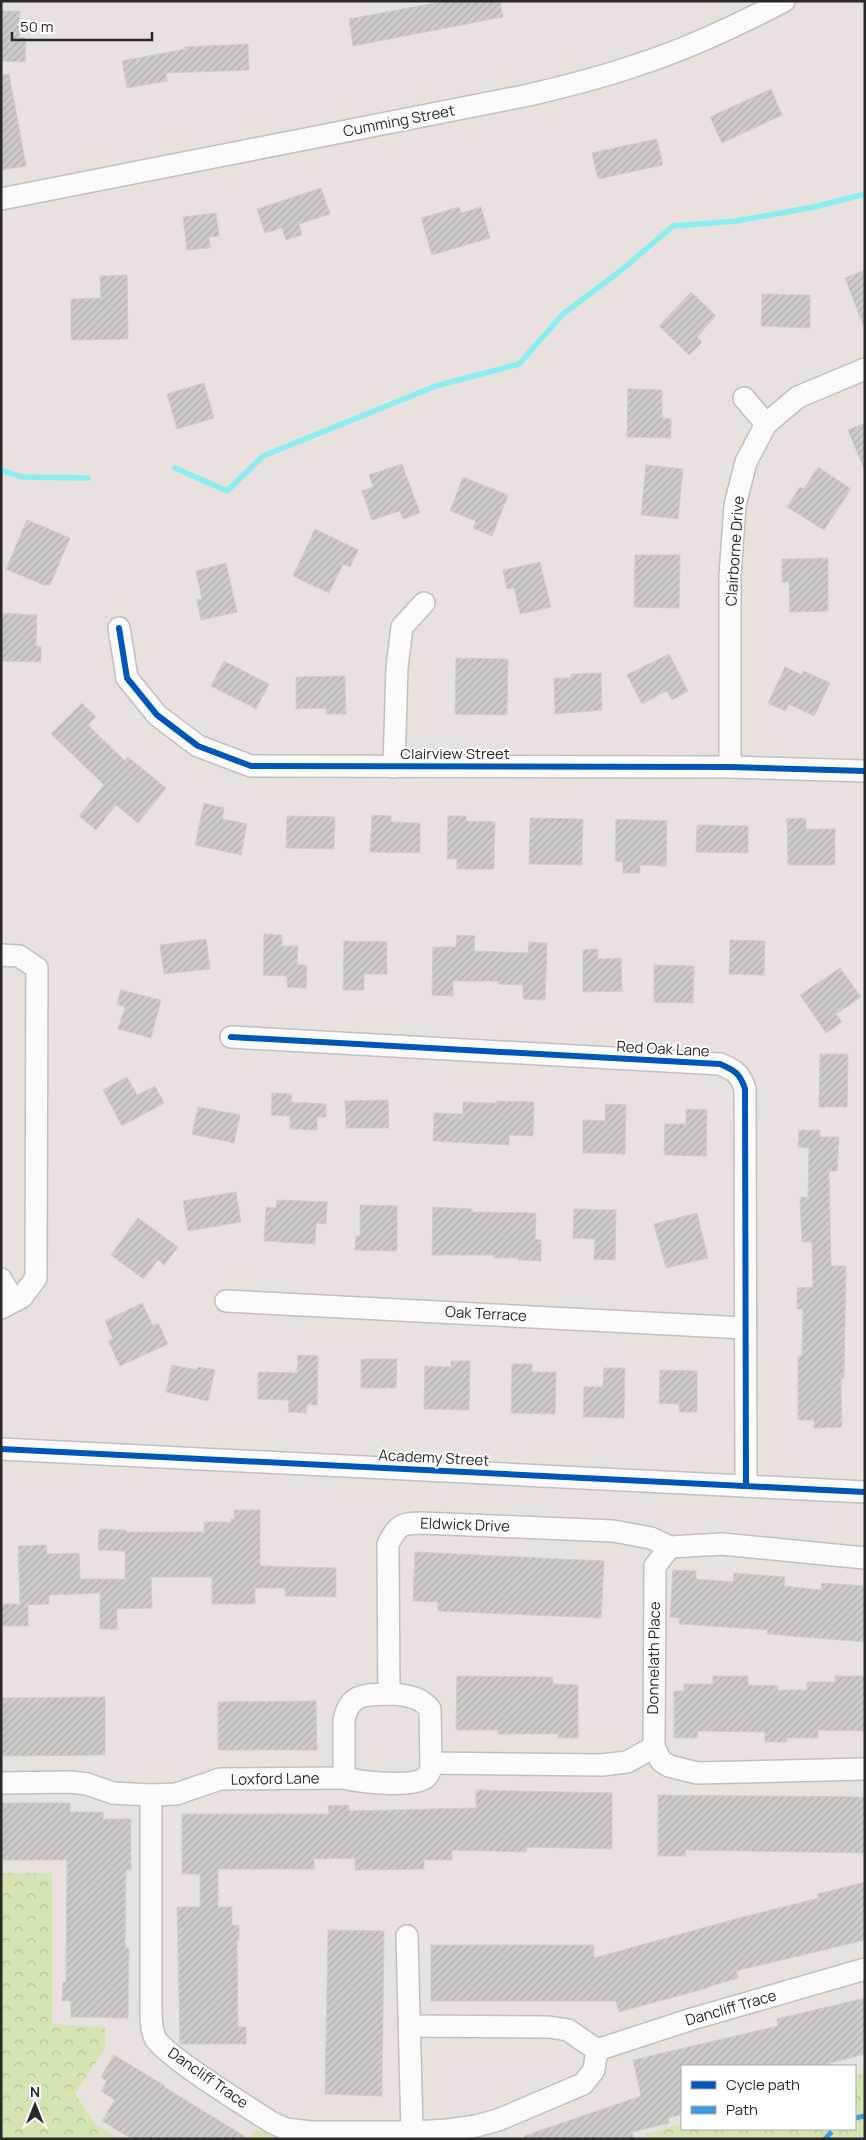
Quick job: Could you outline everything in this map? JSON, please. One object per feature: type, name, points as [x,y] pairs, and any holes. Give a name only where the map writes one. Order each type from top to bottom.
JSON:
[{"type":"street","name":"Cumming Street","points":[[1,200],[529,95],[584,82],[642,64],[732,28],[784,1]]},
{"type":"street","name":"Clairborne Drive","points":[[730,767],[730,576],[735,505],[746,462],[766,424],[798,397],[865,369]]},
{"type":"street","points":[[744,398],[766,424]]},
{"type":"street","points":[[394,767],[397,667],[402,627],[424,603]]},
{"type":"street","name":"Clairview Street","points":[[119,628],[127,678],[157,715],[198,746],[251,766],[730,767],[865,771]]},
{"type":"street","points":[[1,955],[19,956],[37,968],[36,1278],[22,1297],[8,1304],[1,1279]]},
{"type":"street","name":"Red Oak Lane","points":[[231,1037],[720,1064],[736,1071],[742,1078],[744,1089],[746,1486]]},
{"type":"street","name":"Oak Terrace","points":[[226,1301],[745,1328]]},
{"type":"street","name":"Academy Street","points":[[1,1450],[864,1493]]},
{"type":"street","name":"Eldwick Drive","points":[[389,1694],[388,1544],[396,1528],[408,1523],[422,1523],[614,1531],[651,1538],[670,1548]]},
{"type":"street","points":[[670,1548],[722,1544],[865,1558]]},
{"type":"street","name":"Donnelath Place","points":[[654,1747],[656,1566],[670,1548]]},
{"type":"street","points":[[344,1778],[345,1711],[351,1701],[363,1695],[389,1694],[411,1696],[425,1703],[430,1709],[431,1762],[602,1765],[627,1762],[654,1747],[661,1761],[669,1766],[697,1773],[865,1769]]},
{"type":"street","name":"Loxford Lane","points":[[1,1783],[70,1782],[87,1784],[113,1793],[176,1794],[220,1779],[344,1778],[364,1783],[418,1781],[428,1776],[431,1762]]},
{"type":"street","name":"Dancliff Trace","points":[[150,1795],[150,1999],[153,2030],[156,2039],[173,2056],[271,2122],[286,2129],[311,2132],[412,2132],[448,2130],[498,2120],[583,2084],[594,2070],[597,2050],[692,2019],[865,1969]]},
{"type":"street","points":[[407,1936],[412,2132]]},
{"type":"street","points":[[409,2026],[549,2027],[568,2030],[597,2050]]},
{"type":"green space","points":[[1,1873],[52,1873],[52,2024],[105,2027],[105,2049],[75,2094],[96,2125],[120,2139],[1,2139]]},
{"type":"green space","points":[[865,2073],[865,2139],[647,2139],[646,2134],[681,2124],[681,2130],[856,2130],[856,2076]]},
{"type":"green space","points":[[255,2129],[282,2139],[249,2139]]},
{"type":"building","points":[[445,1],[500,1],[503,17],[353,46],[349,19]]},
{"type":"building","points":[[1,11],[20,11],[19,37],[26,38],[25,62],[1,61]]},
{"type":"building","points":[[248,44],[249,70],[166,73],[167,81],[127,88],[122,61],[185,49],[185,47]]},
{"type":"building","points":[[9,74],[26,166],[1,170],[1,75]]},
{"type":"building","points":[[771,89],[782,115],[722,143],[710,117]]},
{"type":"building","points":[[657,139],[663,165],[598,179],[592,153]]},
{"type":"building","points":[[321,188],[330,214],[299,224],[302,235],[286,240],[282,228],[265,233],[257,209]]},
{"type":"building","points":[[459,207],[461,213],[481,207],[490,238],[432,255],[421,218]]},
{"type":"building","points":[[216,213],[219,236],[209,237],[210,248],[187,250],[183,217]]},
{"type":"building","points":[[865,270],[865,327],[864,327],[845,278]]},
{"type":"building","points":[[127,275],[128,339],[71,340],[71,299],[101,298],[100,276]]},
{"type":"building","points":[[691,292],[716,316],[697,337],[702,342],[689,355],[659,326]]},
{"type":"building","points":[[762,294],[810,295],[810,328],[761,326]]},
{"type":"building","points":[[204,383],[214,418],[177,429],[167,394]]},
{"type":"building","points":[[628,389],[662,390],[662,418],[671,419],[671,438],[627,437]]},
{"type":"building","points":[[865,423],[865,469],[864,469],[848,430]]},
{"type":"building","points":[[402,464],[420,513],[403,519],[400,511],[372,520],[362,491],[373,487],[369,475]]},
{"type":"building","points":[[646,465],[683,469],[678,519],[641,515]]},
{"type":"building","points":[[818,467],[851,489],[824,530],[787,507],[800,487],[804,489]]},
{"type":"building","points":[[463,477],[508,495],[492,536],[473,528],[476,521],[450,511]]},
{"type":"building","points":[[27,520],[70,538],[50,585],[44,585],[6,569]]},
{"type":"building","points":[[315,529],[358,550],[350,567],[343,564],[329,593],[293,576]]},
{"type":"building","points":[[635,555],[680,555],[679,608],[634,607]]},
{"type":"building","points":[[828,558],[828,611],[790,612],[789,582],[782,582],[782,559]]},
{"type":"building","points":[[540,562],[551,607],[520,614],[514,588],[507,589],[503,570]]},
{"type":"building","points":[[226,563],[237,612],[201,620],[197,600],[202,599],[196,571]]},
{"type":"building","points":[[2,613],[37,615],[36,646],[41,646],[41,662],[1,661]]},
{"type":"building","points":[[669,654],[688,691],[672,700],[667,691],[642,704],[627,675]]},
{"type":"building","points":[[456,658],[508,659],[507,715],[455,714]]},
{"type":"building","points":[[224,661],[269,684],[256,709],[211,686]]},
{"type":"building","points":[[785,667],[802,675],[804,671],[830,683],[814,716],[789,704],[785,711],[768,703]]},
{"type":"building","points":[[601,673],[602,710],[555,714],[554,678],[571,678],[571,674]]},
{"type":"building","points":[[345,676],[346,714],[326,714],[326,708],[296,709],[296,677]]},
{"type":"building","points":[[82,703],[96,717],[88,725],[125,761],[128,757],[166,788],[138,823],[116,805],[96,830],[79,816],[104,785],[51,734]]},
{"type":"building","points":[[204,803],[224,808],[222,819],[247,824],[241,855],[195,845]]},
{"type":"building","points":[[372,815],[391,816],[391,822],[420,823],[420,853],[370,852]]},
{"type":"building","points":[[287,816],[335,817],[334,849],[286,848]]},
{"type":"building","points":[[448,816],[466,816],[466,821],[495,822],[494,869],[457,869],[457,859],[447,859]]},
{"type":"building","points":[[530,818],[583,819],[582,865],[529,864]]},
{"type":"building","points":[[806,818],[806,829],[835,829],[835,865],[788,865],[787,819]]},
{"type":"building","points":[[616,819],[667,821],[666,866],[640,865],[640,873],[623,873],[623,862],[615,861]]},
{"type":"building","points":[[697,825],[748,826],[748,853],[696,852]]},
{"type":"building","points":[[264,934],[282,935],[282,946],[298,946],[297,965],[307,965],[306,988],[287,987],[287,976],[263,975]]},
{"type":"building","points":[[457,935],[475,936],[474,951],[528,953],[529,942],[547,943],[545,1000],[523,999],[523,985],[498,984],[498,981],[453,981],[453,996],[432,995],[433,947],[456,947]]},
{"type":"building","points":[[206,939],[210,969],[164,974],[160,945]]},
{"type":"building","points":[[730,940],[765,941],[764,975],[729,974]]},
{"type":"building","points":[[344,941],[387,942],[387,974],[364,974],[364,990],[343,990]]},
{"type":"building","points":[[598,949],[598,959],[621,958],[622,991],[583,992],[583,950]]},
{"type":"building","points":[[654,965],[694,966],[693,1003],[654,1002]]},
{"type":"building","points":[[840,968],[861,997],[836,1014],[842,1022],[826,1033],[800,995]]},
{"type":"building","points":[[121,990],[161,1000],[151,1038],[118,1029],[125,1007],[117,1004]]},
{"type":"building","points":[[820,1054],[848,1054],[847,1107],[819,1107]]},
{"type":"building","points":[[127,1077],[137,1095],[155,1086],[164,1103],[122,1126],[103,1090]]},
{"type":"building","points":[[272,1093],[292,1094],[291,1102],[326,1104],[326,1117],[317,1117],[317,1130],[290,1129],[290,1116],[271,1115]]},
{"type":"building","points":[[388,1100],[389,1128],[346,1128],[345,1101]]},
{"type":"building","points":[[496,1101],[534,1102],[533,1136],[509,1135],[509,1145],[433,1141],[434,1113],[463,1114],[463,1102],[496,1103]]},
{"type":"building","points":[[605,1104],[626,1105],[625,1154],[583,1153],[583,1120],[605,1121]]},
{"type":"building","points":[[198,1107],[240,1115],[234,1143],[192,1134]]},
{"type":"building","points":[[686,1109],[707,1110],[706,1156],[664,1155],[665,1124],[686,1124]]},
{"type":"building","points":[[799,1130],[820,1130],[820,1137],[839,1137],[837,1171],[829,1171],[831,1266],[846,1266],[844,1378],[841,1378],[842,1427],[814,1428],[814,1420],[798,1420],[798,1356],[802,1356],[803,1309],[797,1309],[797,1288],[813,1287],[812,1242],[802,1242],[800,1197],[808,1197],[809,1148],[798,1147]]},
{"type":"building","points":[[236,1192],[241,1222],[188,1231],[183,1201]]},
{"type":"building","points":[[277,1200],[327,1202],[326,1224],[316,1223],[315,1244],[264,1241],[266,1207],[276,1208]]},
{"type":"building","points":[[360,1205],[397,1206],[397,1251],[355,1250],[356,1236],[360,1236]]},
{"type":"building","points":[[433,1207],[472,1209],[472,1212],[536,1213],[535,1239],[541,1240],[541,1261],[518,1260],[518,1258],[494,1258],[494,1255],[432,1255]]},
{"type":"building","points":[[574,1209],[616,1210],[615,1260],[594,1259],[595,1239],[573,1238]]},
{"type":"building","points":[[697,1213],[708,1258],[666,1268],[654,1224]]},
{"type":"building","points":[[138,1218],[178,1247],[164,1265],[158,1260],[143,1279],[111,1255]]},
{"type":"building","points":[[142,1303],[153,1326],[158,1323],[168,1344],[120,1366],[108,1341],[113,1339],[105,1321]]},
{"type":"building","points":[[298,1355],[318,1356],[317,1405],[307,1404],[306,1413],[288,1412],[289,1400],[258,1399],[258,1372],[297,1373]]},
{"type":"building","points":[[361,1359],[397,1359],[396,1388],[361,1388]]},
{"type":"building","points":[[451,1361],[470,1361],[469,1410],[424,1409],[425,1366],[451,1367]]},
{"type":"building","points":[[512,1364],[532,1364],[532,1372],[556,1372],[555,1414],[511,1413]]},
{"type":"building","points":[[172,1365],[197,1370],[198,1367],[215,1370],[208,1401],[166,1392]]},
{"type":"building","points":[[604,1368],[625,1368],[624,1418],[583,1417],[584,1387],[603,1387]]},
{"type":"building","points":[[660,1370],[697,1371],[697,1412],[679,1412],[679,1404],[659,1403]]},
{"type":"building","points":[[234,1510],[260,1510],[260,1566],[336,1568],[336,1597],[285,1596],[285,1588],[255,1588],[255,1604],[212,1604],[212,1577],[151,1577],[152,1608],[117,1609],[117,1629],[100,1629],[100,1593],[49,1595],[49,1604],[28,1605],[28,1626],[1,1626],[1,1604],[20,1604],[18,1546],[46,1545],[47,1554],[79,1553],[80,1579],[125,1579],[125,1551],[98,1550],[99,1529],[126,1530],[126,1532],[204,1532],[204,1522],[231,1522],[231,1519],[234,1519]]},
{"type":"building","points":[[415,1552],[604,1561],[601,1618],[438,1611],[438,1602],[413,1601]]},
{"type":"building","points":[[673,1570],[696,1571],[696,1579],[733,1582],[734,1573],[785,1577],[784,1586],[821,1590],[822,1583],[865,1586],[865,1642],[767,1634],[768,1630],[679,1624],[680,1618],[670,1617]]},
{"type":"building","points":[[457,1676],[553,1677],[553,1684],[578,1685],[578,1738],[558,1738],[558,1734],[498,1734],[498,1730],[456,1730]]},
{"type":"building","points":[[713,1676],[748,1676],[748,1685],[778,1686],[778,1690],[807,1690],[807,1682],[835,1682],[835,1676],[865,1676],[865,1731],[818,1730],[818,1738],[787,1738],[787,1742],[765,1742],[765,1732],[698,1731],[697,1738],[674,1738],[674,1691],[684,1691],[684,1684],[713,1684]]},
{"type":"building","points":[[105,1697],[105,1755],[1,1756],[1,1698]]},
{"type":"building","points":[[316,1701],[317,1750],[218,1750],[218,1702]]},
{"type":"building","points":[[476,1790],[612,1793],[612,1849],[527,1847],[526,1852],[452,1850],[452,1860],[424,1860],[424,1869],[355,1870],[355,1858],[314,1859],[314,1869],[218,1869],[218,1907],[232,1907],[232,1925],[239,1925],[239,1941],[237,1941],[238,2027],[246,2027],[246,2044],[180,2044],[177,1907],[200,1907],[200,1874],[182,1874],[182,1814],[329,1814],[328,1806],[349,1805],[349,1811],[476,1808]]},
{"type":"building","points":[[658,1795],[865,1797],[865,1853],[686,1850],[686,1856],[658,1856]]},
{"type":"building","points":[[1,1803],[70,1803],[70,1812],[103,1812],[103,1819],[131,1819],[131,1870],[126,1870],[125,1948],[129,1948],[128,2018],[71,2017],[71,2001],[62,2001],[63,1982],[66,1982],[67,1860],[1,1860]]},
{"type":"building","points":[[865,1882],[865,1940],[736,1971],[738,1978],[707,1988],[619,2012],[616,2001],[431,2001],[431,1945],[594,1945],[594,1958],[819,1898],[818,1894]]},
{"type":"building","points":[[328,1930],[384,1931],[382,2096],[325,2094]]},
{"type":"building","points":[[865,1998],[865,2054],[830,2063],[830,2065],[681,2065],[681,2114],[668,2118],[669,2123],[632,2132],[634,2139],[524,2139],[524,2136],[641,2096],[633,2060],[778,2026],[777,2019]]},
{"type":"building","points":[[114,2055],[249,2139],[132,2139],[102,2121],[115,2100],[101,2091],[107,2081],[101,2077]]},
{"type":"waterway","points":[[175,468],[227,491],[263,456],[436,386],[519,364],[563,314],[619,272],[673,226],[736,221],[814,207],[865,194]]},
{"type":"waterway","points":[[1,470],[22,477],[88,478]]},
{"type":"marked path","points":[[856,2118],[865,2116]]},
{"type":"marked path","points":[[825,2139],[833,2130]]},
{"type":"cycle path","points":[[119,628],[127,678],[157,715],[198,746],[251,766],[730,767],[865,771]]},
{"type":"cycle path","points":[[231,1037],[720,1064],[736,1073],[745,1089],[746,1486]]},
{"type":"cycle path","points":[[1,1449],[865,1492]]}]
